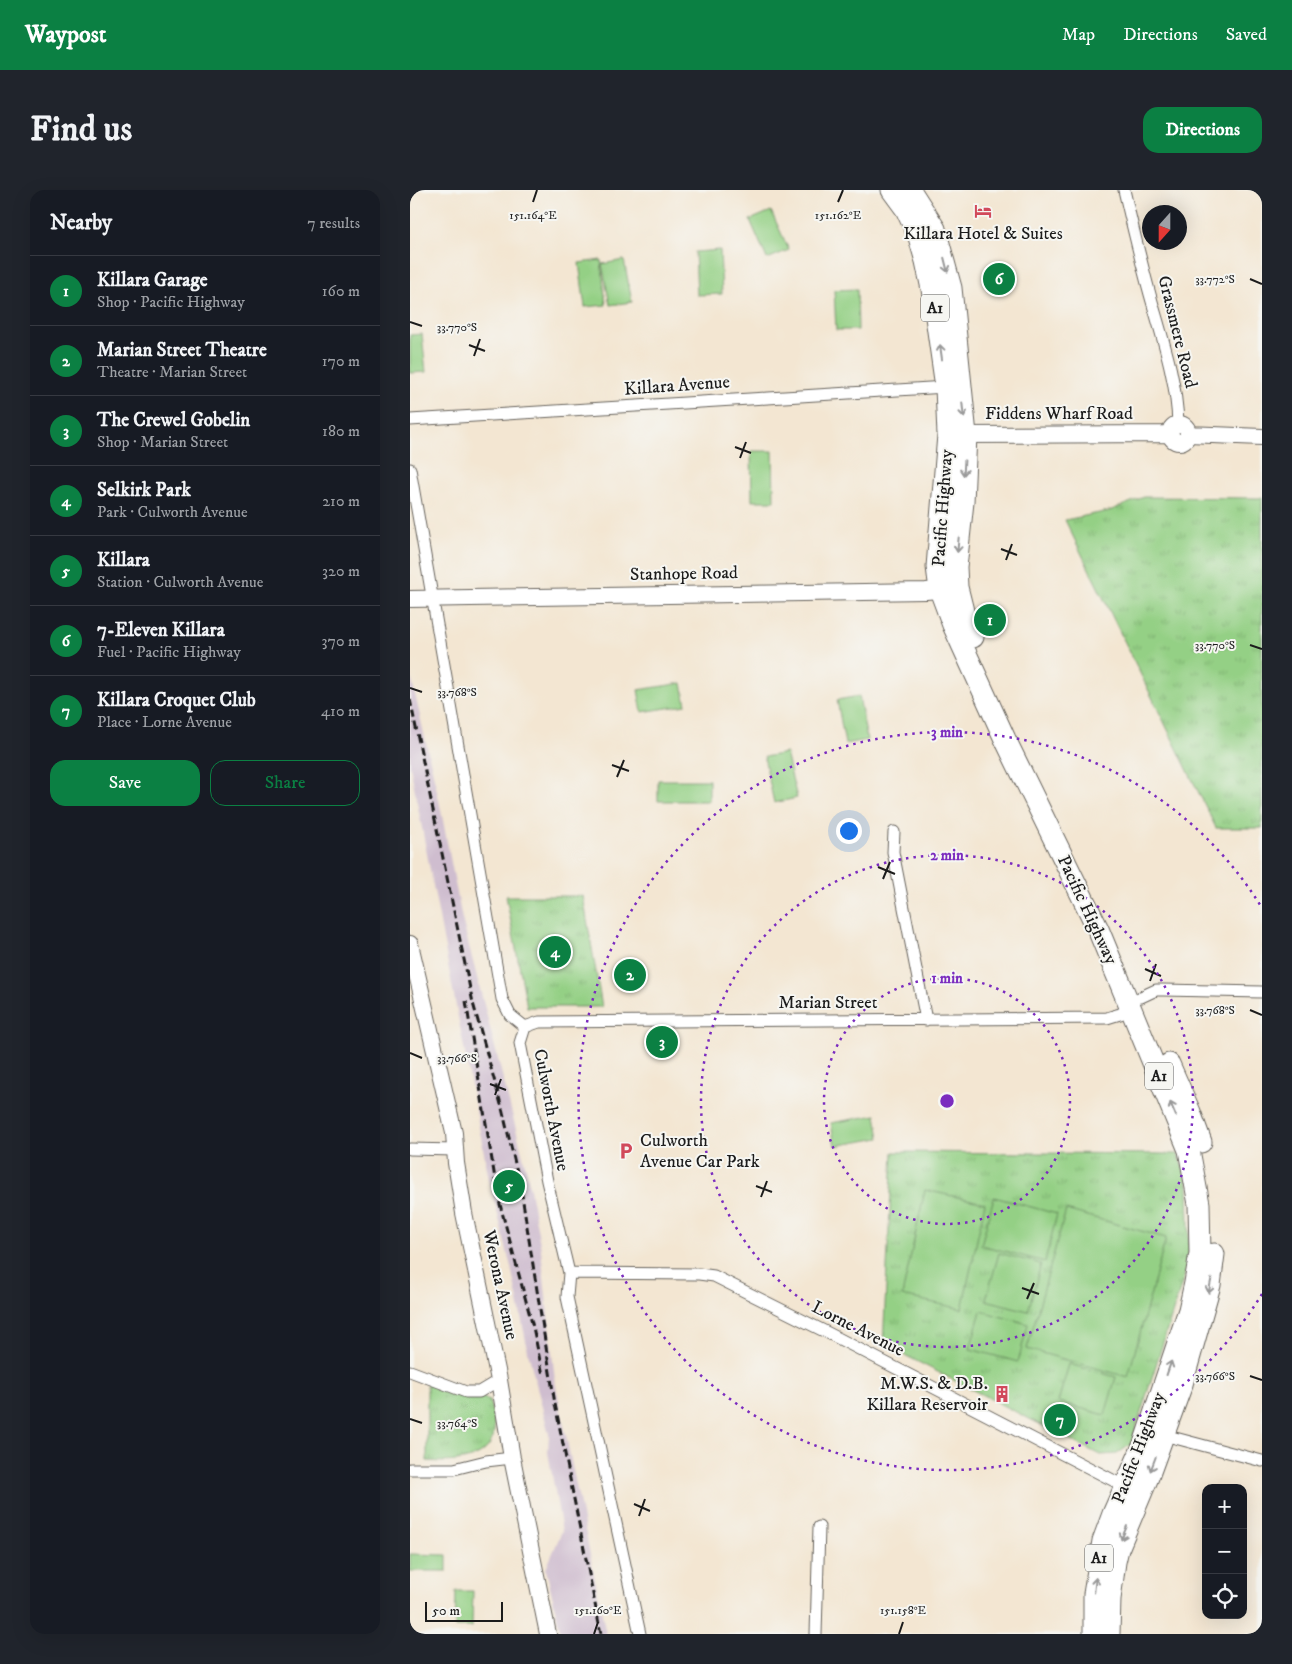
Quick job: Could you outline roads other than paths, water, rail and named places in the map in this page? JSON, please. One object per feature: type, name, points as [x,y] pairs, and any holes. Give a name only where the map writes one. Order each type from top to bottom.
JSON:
[{"type":"highway","name":"Pacific Highway","points":[[892,190],[906,209],[924,253],[932,289],[946,388],[957,435]]},
{"type":"highway","name":"Pacific Highway","points":[[910,190],[935,229],[951,288],[957,435],[937,567],[949,589],[953,626],[1005,740],[1135,1003],[1189,1150],[1197,1186],[1200,1253],[1196,1282],[1156,1433],[1133,1490],[1103,1541],[1094,1594],[1094,1634]]},
{"type":"highway","name":"Pacific Highway","points":[[1109,1634],[1114,1562],[1123,1535],[1133,1490]]},
{"type":"street","name":"Grassmere Road","points":[[1124,190],[1142,266],[1166,349],[1177,406],[1179,431]]},
{"type":"street","name":"Killara Avenue","points":[[410,420],[946,388]]},
{"type":"street","name":"Fiddens Wharf Road","points":[[957,435],[1179,431],[1262,437]]},
{"type":"street","points":[[410,469],[431,598]]},
{"type":"street","name":"Stanhope Road","points":[[410,599],[949,589]]},
{"type":"street","name":"Culworth Avenue","points":[[431,598],[502,999],[510,1014],[525,1027],[520,1043],[547,1181],[569,1273],[567,1297],[640,1634]]},
{"type":"street","points":[[894,832],[893,852],[926,1020]]},
{"type":"street","name":"Werona Avenue","points":[[410,944],[454,1133],[454,1150],[464,1213],[499,1380],[512,1458],[548,1634]]},
{"type":"street","name":"Marian Street","points":[[525,1027],[539,1022],[1107,1018],[1120,1014],[1156,990],[1262,992]]},
{"type":"street","points":[[410,1150],[454,1150]]},
{"type":"street","name":"Lorne Avenue","points":[[569,1273],[699,1274],[714,1276],[1133,1490]]},
{"type":"street","points":[[410,1371],[466,1392],[478,1392],[499,1380]]},
{"type":"street","points":[[1156,1433],[1262,1461]]},
{"type":"street","points":[[410,1469],[454,1469],[486,1461],[512,1458]]},
{"type":"street","points":[[816,1634],[819,1527]]},
{"type":"railway","points":[[410,699],[473,1003],[502,1108],[521,1189],[555,1404],[601,1634]]},
{"type":"railway","points":[[466,1001],[498,1197],[533,1327],[543,1375]]},
{"type":"place","name":"Killara Hotel & Suites","points":[[983,211]]},
{"type":"place","name":"7-Eleven Killara","points":[[999,279]]},
{"type":"place","name":"Killara Garage","points":[[990,620]]},
{"type":"place","name":"Selkirk Park","points":[[555,952]]},
{"type":"place","name":"Marian Street Theatre","points":[[630,975]]},
{"type":"place","name":"The Crewel Gobelin","points":[[662,1042]]},
{"type":"place","name":"Culworth Avenue Car Park","points":[[626,1151]]},
{"type":"place","name":"Killara","points":[[509,1186]]},
{"type":"place","name":"M.W.S. & D.B. Killara Reservoir","points":[[1002,1394]]},
{"type":"place","name":"Killara Croquet Club","points":[[1060,1420]]}]
